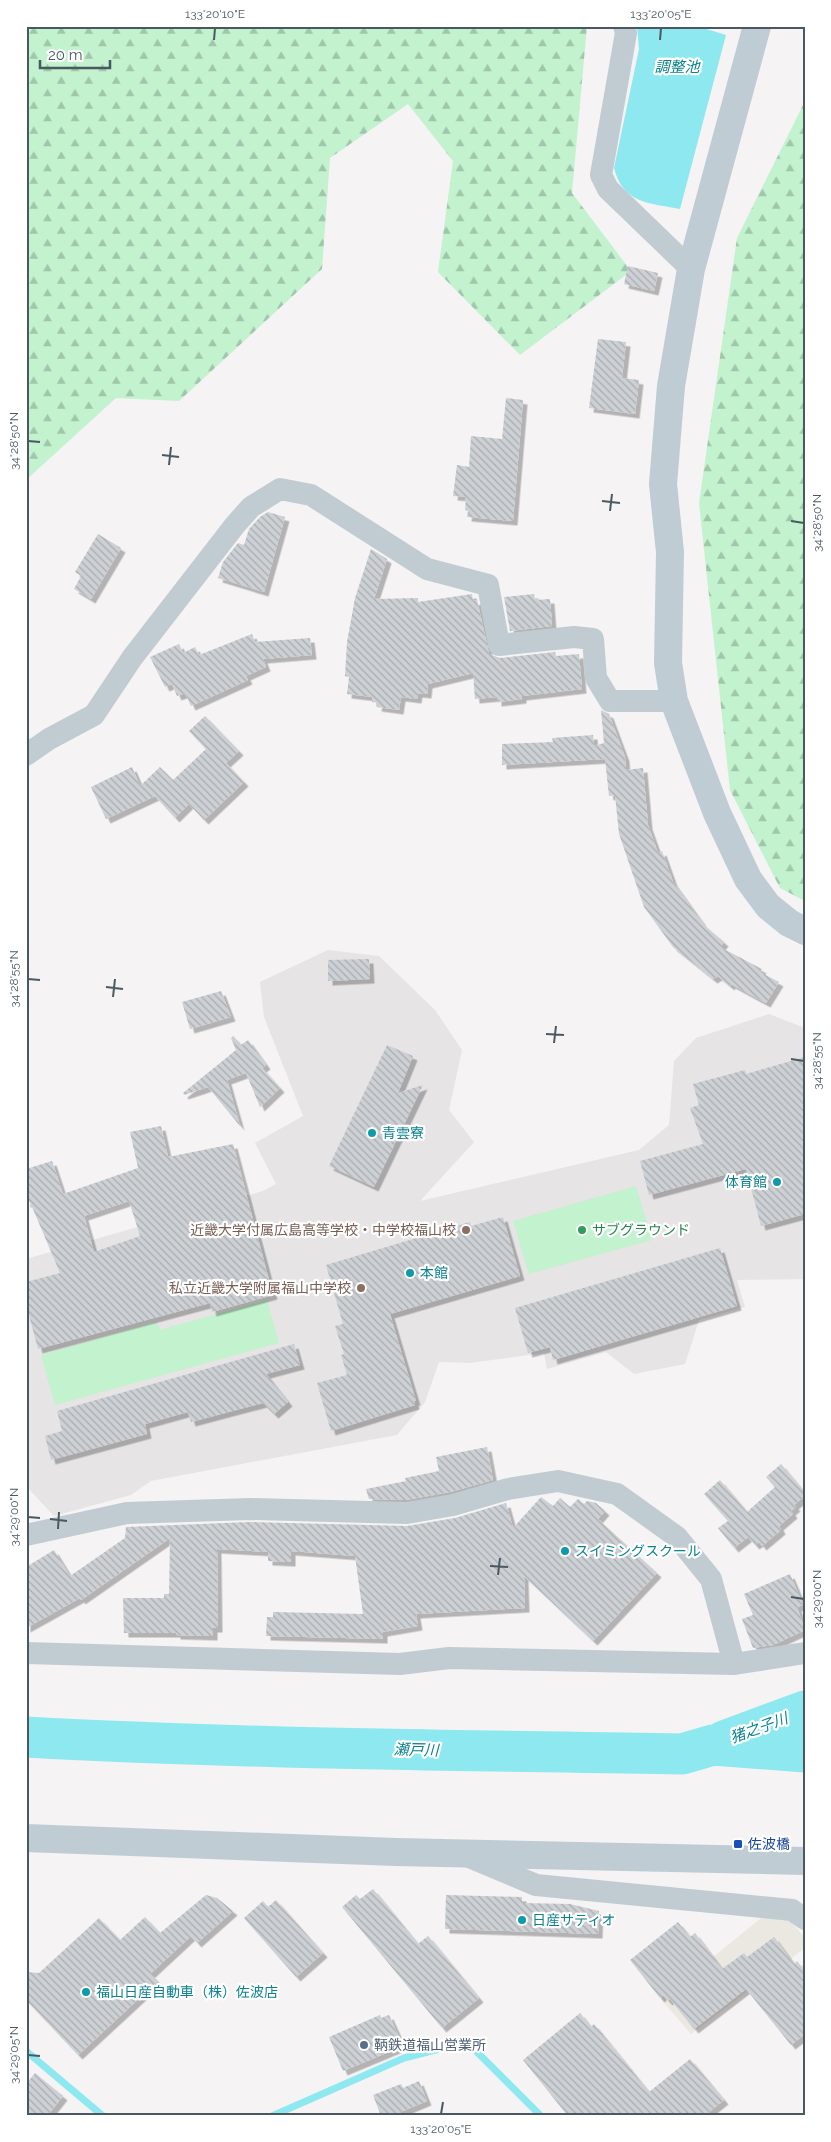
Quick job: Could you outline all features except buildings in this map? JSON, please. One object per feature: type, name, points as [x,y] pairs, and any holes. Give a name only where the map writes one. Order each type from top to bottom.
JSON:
[{"type":"street","points":[[624,26],[626,33],[601,176],[608,189],[691,269]]},
{"type":"street","points":[[757,26],[691,269],[671,386],[663,484],[670,552],[668,663],[674,701],[717,813],[748,879],[768,906],[789,923],[805,931]]},
{"type":"street","points":[[26,755],[49,739],[94,715],[138,650],[235,525],[251,507],[280,489],[311,495],[427,569],[488,585],[499,645],[574,637],[593,639],[596,678],[610,701],[674,701]]},
{"type":"street","points":[[26,1535],[127,1513],[250,1509],[407,1513],[453,1505],[508,1489],[558,1481],[617,1494],[677,1537],[711,1579],[734,1664]]},
{"type":"street","points":[[26,1653],[390,1664],[449,1658],[734,1664],[805,1653]]},
{"type":"street","points":[[26,1838],[805,1861]]},
{"type":"street","points":[[457,1852],[536,1885],[792,1910],[805,1919]]},
{"type":"shaded area","name":"近畿大学付属広島高等学校・中学校福山校","points":[[328,950],[379,956],[435,1010],[462,1050],[449,1110],[474,1142],[420,1201],[639,1150],[669,1125],[674,1061],[696,1038],[769,1014],[805,1028],[805,1279],[737,1280],[745,1307],[699,1320],[685,1364],[634,1374],[606,1352],[547,1369],[544,1353],[470,1363],[439,1362],[425,1402],[397,1435],[151,1481],[131,1495],[54,1516],[26,1486],[26,1259],[263,1191],[276,1184],[255,1143],[303,1116],[264,1017],[260,982]]},
{"type":"shaded area","points":[[765,1915],[787,1917],[805,1938],[805,1948],[691,2034],[661,1999]]},
{"type":"green space","points":[[31,26],[587,26],[572,193],[631,271],[520,355],[438,272],[453,161],[408,104],[330,158],[322,269],[179,401],[116,398],[26,480],[26,41]]},
{"type":"green space","points":[[805,101],[805,901],[780,888],[730,790],[699,503],[737,238]]},
{"type":"green space","name":"サブグラウンド","points":[[636,1186],[652,1240],[529,1274],[513,1221]]},
{"type":"green space","points":[[267,1300],[279,1343],[55,1405],[41,1355],[157,1322],[160,1330]]},
{"type":"water","name":"調整池","points":[[637,26],[697,26],[726,35],[680,209],[639,200],[624,189],[618,180],[614,168],[639,49]]},
{"type":"waterway","name":"猪之子川","points":[[724,1741],[805,1711]]},
{"type":"waterway","name":"瀬戸川","points":[[26,1737],[272,1747],[682,1754],[713,1745],[805,1752]]},
{"type":"waterway","points":[[272,2116],[404,2058],[459,2044],[473,2048],[541,2116]]},
{"type":"waterway","points":[[26,2051],[103,2116]]},
{"type":"place","name":"青雲寮","points":[[372,1133]]},
{"type":"place","name":"体育館","points":[[777,1182]]},
{"type":"place","name":"近畿大学付属広島高等学校・中学校福山校","points":[[466,1230]]},
{"type":"place","name":"サブグラウンド","points":[[582,1230]]},
{"type":"place","name":"本館","points":[[410,1273]]},
{"type":"place","name":"私立近畿大学附属福山中学校","points":[[361,1288]]},
{"type":"place","name":"スイミングスクール","points":[[565,1551]]},
{"type":"place","name":"佐波橋","points":[[738,1844]]},
{"type":"place","name":"日産サティオ","points":[[522,1920]]},
{"type":"place","name":"福山日産自動車（株）佐波店","points":[[86,1992]]},
{"type":"place","name":"鞆鉄道福山営業所","points":[[364,2045]]}]
